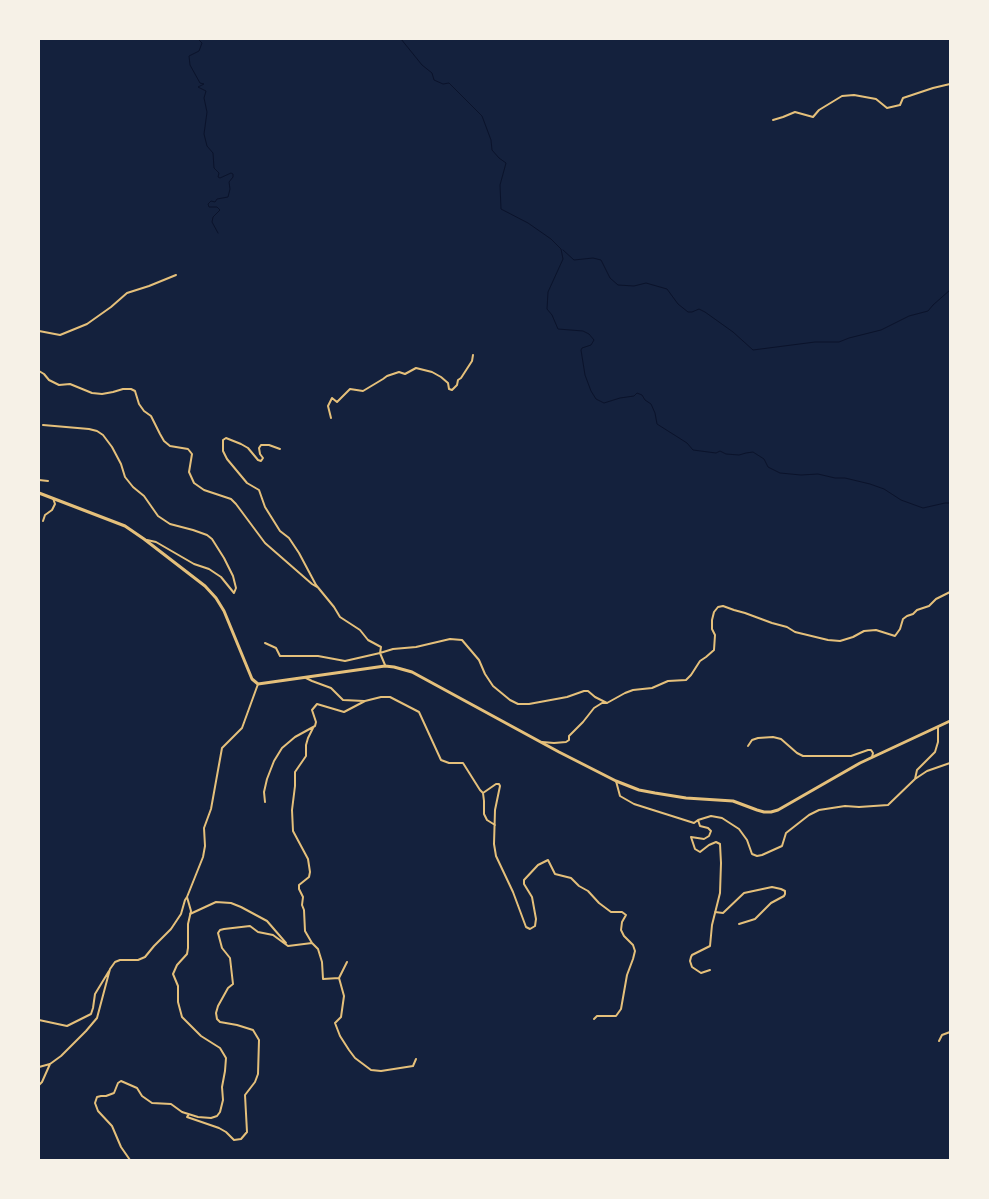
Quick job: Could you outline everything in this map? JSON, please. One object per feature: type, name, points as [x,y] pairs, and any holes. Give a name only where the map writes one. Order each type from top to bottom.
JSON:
[{"type":"main road","points":[[39,493],[117,522],[144,539],[205,586],[216,598],[231,626],[252,679],[258,684],[385,666],[394,667],[412,672],[616,781],[632,788],[655,794],[703,800],[733,801],[757,810],[771,812],[778,810],[847,769],[950,720]]},
{"type":"street","points":[[773,120],[795,112],[813,117],[819,110],[842,96],[854,95],[876,99],[887,108],[900,105],[904,98],[950,84]]},
{"type":"street","points":[[39,332],[60,336],[87,324],[127,293],[176,275]]},
{"type":"street","points":[[331,418],[328,406],[332,398],[337,402],[350,389],[363,391],[387,376],[399,372],[405,374],[416,368],[432,372],[441,377],[448,383],[449,390],[452,390],[457,385],[458,380],[474,355]]},
{"type":"street","points":[[39,371],[58,385],[70,384],[92,393],[102,394],[123,389],[135,391],[139,404],[151,416],[164,441],[170,446],[188,449],[192,454],[189,472],[194,483],[204,490],[231,499],[265,543],[319,589]]},
{"type":"street","points":[[43,425],[89,429],[103,435],[121,464],[125,477],[144,496],[158,516],[170,524],[207,535],[212,539],[233,576],[236,588],[234,593],[221,577],[156,542],[144,539]]},
{"type":"street","points":[[280,449],[269,445],[261,445],[259,448],[263,458],[258,460],[248,448],[226,438],[223,440],[223,451],[227,459],[247,483],[259,490],[265,506],[280,531],[289,538],[299,553],[316,585],[340,617],[360,630],[368,640],[381,646],[380,653],[385,666]]},
{"type":"street","points":[[39,480],[48,481]]},
{"type":"street","points":[[42,521],[55,504],[53,498]]},
{"type":"street","points":[[540,742],[566,742],[594,708],[625,693],[652,688],[668,681],[686,680],[700,661],[714,650],[712,620],[714,612],[718,607],[723,606],[772,624],[786,626],[795,632],[840,641],[864,631],[876,630],[895,636],[907,616],[929,606],[936,599],[950,592]]},
{"type":"street","points":[[265,643],[276,648],[280,656],[318,656],[345,662],[393,649],[416,647],[450,639],[462,640],[479,660],[492,686],[518,704],[567,698],[584,691],[588,691],[607,703]]},
{"type":"street","points":[[306,678],[331,688],[343,700],[365,701]]},
{"type":"street","points":[[39,1020],[66,1026],[91,1014],[95,994],[115,962],[120,960],[138,960],[145,957],[171,929],[181,914],[203,857],[205,846],[204,828],[211,809],[222,748],[242,728],[258,684]]},
{"type":"street","points":[[339,978],[323,979],[322,962],[318,949],[305,931],[303,897],[299,885],[309,877],[310,867],[294,831],[292,810],[295,772],[306,756],[308,738],[316,722],[312,710],[317,704],[344,712],[365,701],[390,697],[419,712],[441,760],[449,763],[462,762],[483,793],[484,814],[487,820],[495,825]]},
{"type":"street","points":[[265,802],[264,792],[274,760],[282,748],[295,737],[315,726]]},
{"type":"street","points":[[915,779],[917,770],[935,752],[938,742],[938,727]]},
{"type":"street","points":[[748,746],[752,740],[773,737],[781,739],[803,756],[851,756],[871,750],[873,753],[872,757]]},
{"type":"street","points":[[616,781],[620,796],[634,804],[694,824],[698,820],[711,816],[722,818],[739,829],[747,840],[752,854],[757,856],[782,846],[786,834],[819,810],[845,806],[888,805],[915,779],[927,771],[950,763]]},
{"type":"street","points":[[483,793],[496,784],[500,786],[495,810],[494,844],[496,856],[526,927],[535,926],[536,919],[532,897],[524,884],[524,880],[538,865],[548,860],[555,874],[571,878],[611,912],[622,912],[626,915],[620,930],[633,944],[635,951],[627,974],[621,1009],[616,1016],[597,1016],[594,1019]]},
{"type":"street","points":[[698,820],[700,826],[711,831],[709,836],[704,839],[691,837],[695,849],[700,852],[716,842],[720,844],[720,893],[710,936],[710,946],[692,955],[690,961],[692,967],[701,973],[710,970]]},
{"type":"street","points":[[715,912],[723,913],[744,893],[772,887],[784,890],[784,896],[771,903],[755,918],[739,924]]},
{"type":"street","points":[[130,1160],[120,1147],[112,1126],[98,1111],[95,1103],[97,1097],[114,1093],[118,1083],[121,1081],[137,1088],[142,1096],[152,1103],[171,1104],[180,1110],[198,1117],[211,1118],[217,1116],[223,1100],[222,1087],[226,1058],[218,1046],[197,1033],[182,1017],[177,998],[178,986],[173,974],[176,965],[187,952],[188,924],[191,911],[187,897]]},
{"type":"street","points":[[190,914],[216,902],[231,903],[267,921],[288,946]]},
{"type":"street","points":[[189,1114],[187,1117],[218,1128],[226,1132],[234,1140],[241,1139],[247,1132],[245,1095],[256,1082],[258,1074],[259,1040],[253,1030],[237,1024],[220,1022],[216,1019],[218,1006],[228,988],[233,984],[230,958],[222,948],[218,933],[220,930],[250,926],[258,932],[273,935],[288,946],[312,943]]},
{"type":"street","points":[[347,962],[339,978],[344,996],[342,1017],[335,1023],[340,1036],[355,1058],[371,1070],[381,1071],[413,1066],[416,1059]]},
{"type":"street","points":[[39,1067],[50,1064],[66,1052],[97,1018],[110,969]]},
{"type":"street","points":[[939,1041],[942,1035],[950,1032]]},
{"type":"street","points":[[39,1085],[50,1064]]},
{"type":"waterway","points":[[198,39],[202,43],[199,51],[189,56],[190,65],[200,83],[204,84],[198,87],[206,91],[204,98],[207,112],[204,134],[207,146],[213,153],[214,168],[219,173],[218,177],[233,174],[229,182],[228,197],[217,199],[215,202],[211,201],[208,204],[209,207],[217,207],[220,210],[213,217],[212,222],[218,233]]},
{"type":"waterway","points":[[401,39],[422,65],[432,73],[434,80],[443,84],[449,83],[482,116],[491,140],[492,150],[506,163],[500,185],[501,209],[528,223],[551,239],[561,249],[563,259],[548,292],[547,309],[558,329],[583,331],[594,340],[591,345],[581,350],[585,375],[596,399],[604,403],[634,396],[637,393],[642,395],[651,404],[657,424],[687,443],[693,450],[716,453],[720,451],[726,454],[739,455],[753,452],[764,459],[768,467],[780,473],[818,474],[870,484],[884,489],[901,500],[923,508],[950,503]]},
{"type":"waterway","points":[[563,250],[574,260],[593,258],[601,260],[610,278],[618,285],[634,286],[646,283],[667,289],[678,304],[688,312],[699,309],[705,312],[733,332],[753,350],[815,342],[839,342],[881,330],[909,316],[928,311],[950,290]]}]
